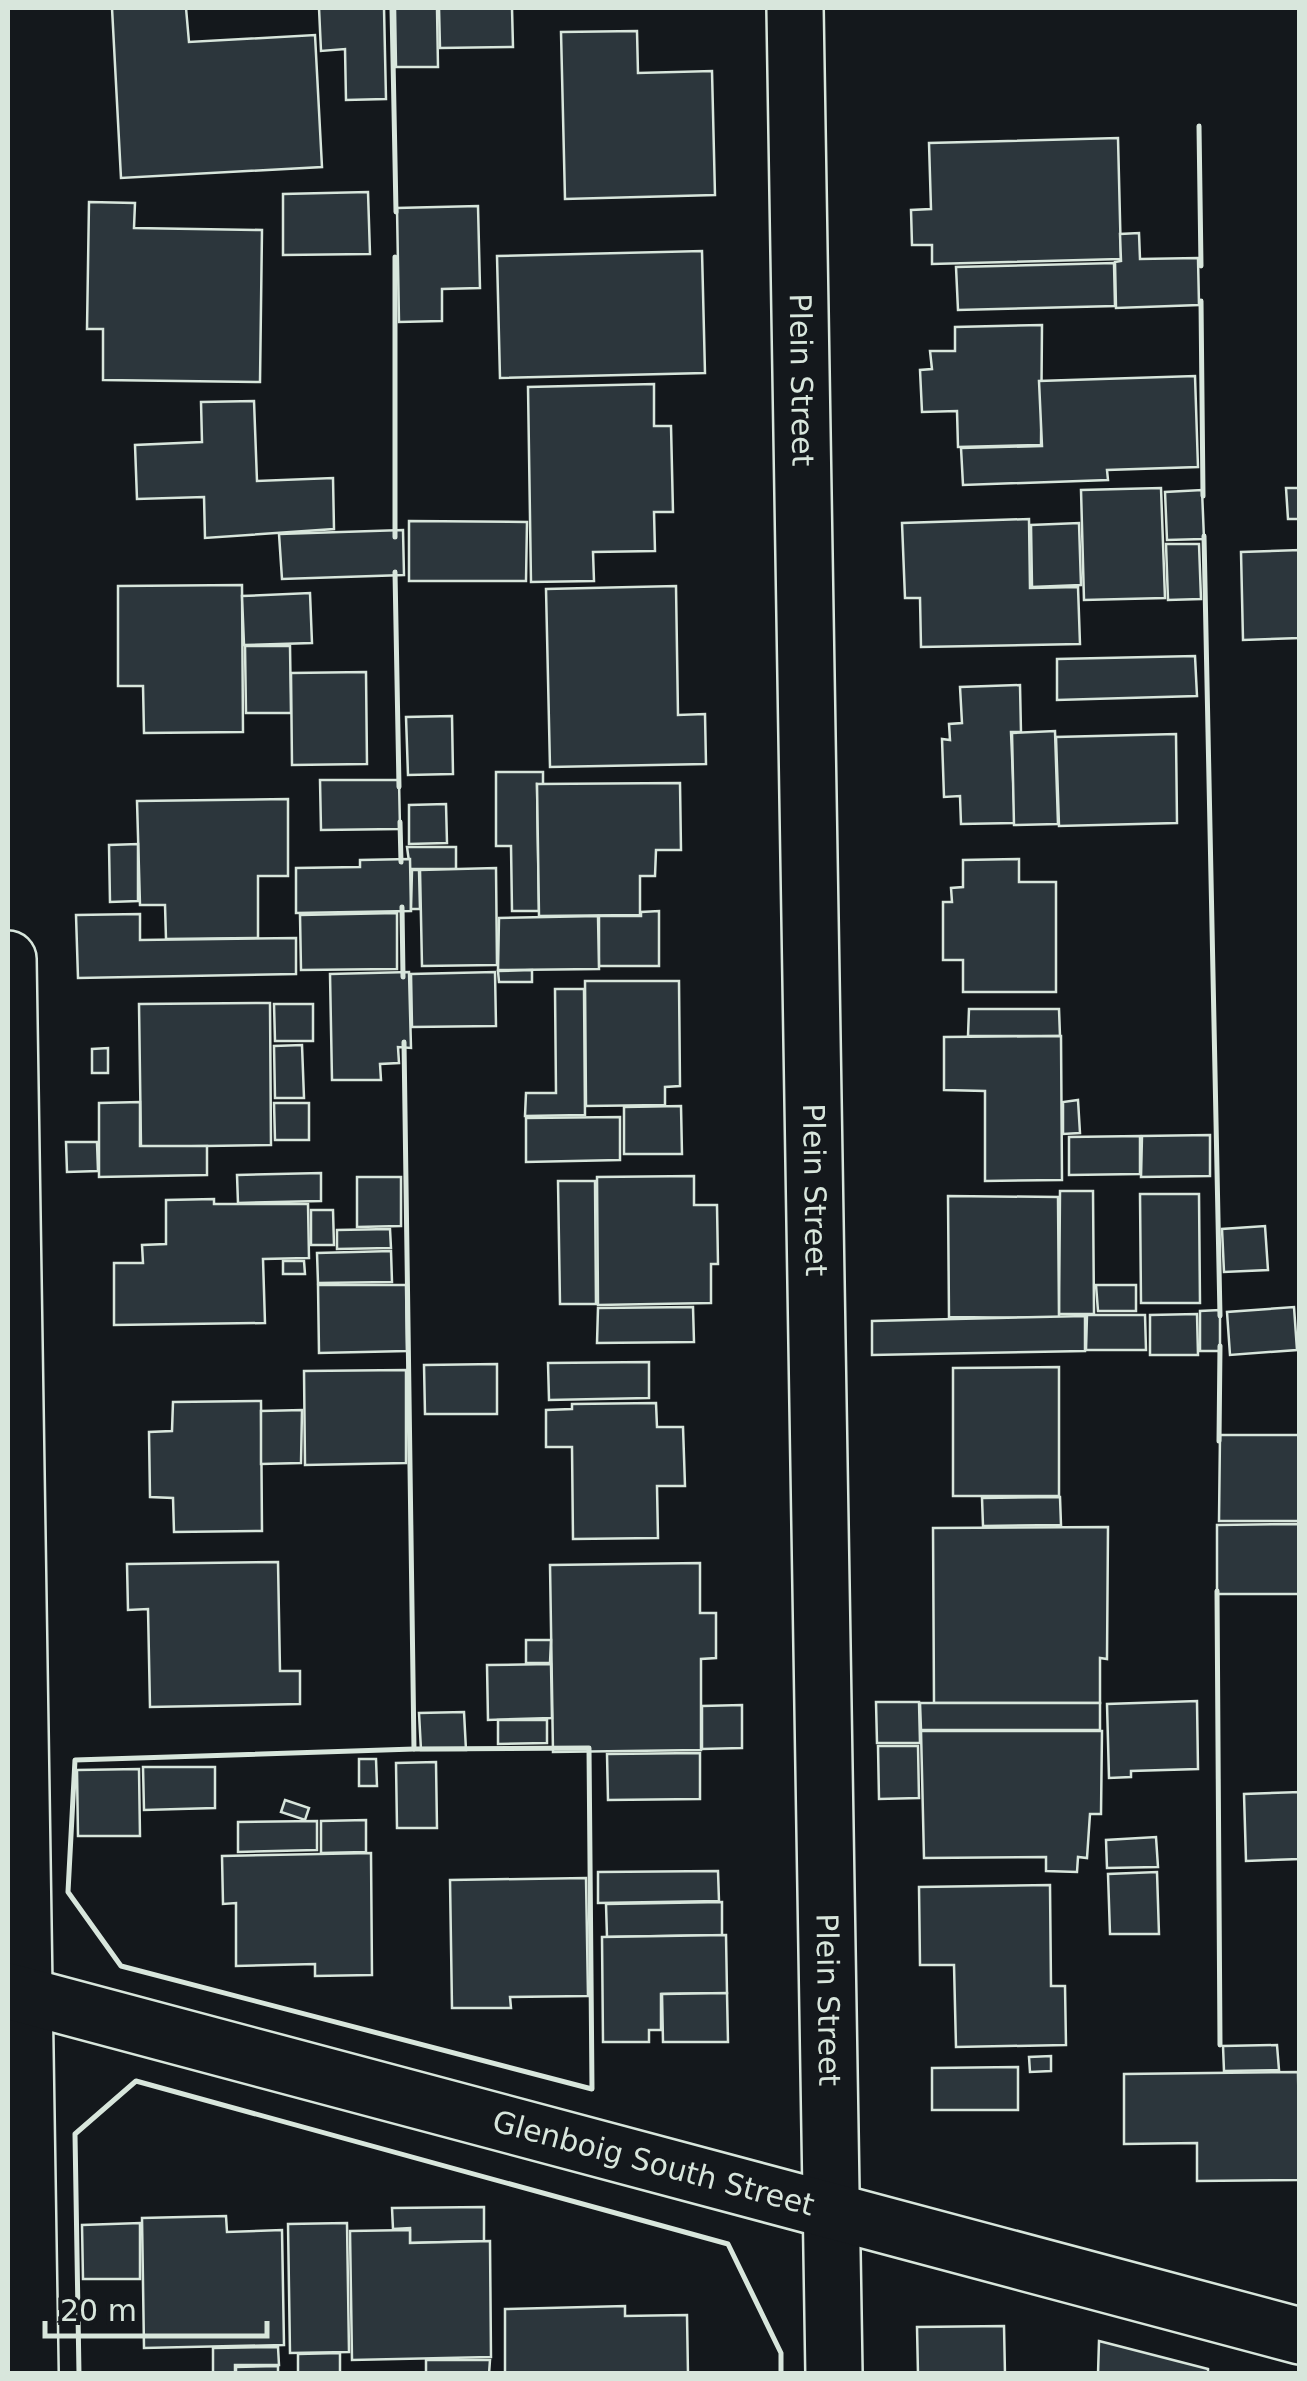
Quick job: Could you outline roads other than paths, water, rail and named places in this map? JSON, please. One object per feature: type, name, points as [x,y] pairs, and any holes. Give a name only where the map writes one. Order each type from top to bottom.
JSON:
[{"type":"street","name":"Plein Street","points":[[795,8],[834,2374]]},
{"type":"street","points":[[8,959],[16,1993],[30,2374]]},
{"type":"street","name":"Glenboig South Street","points":[[16,1993],[1300,2336]]}]
